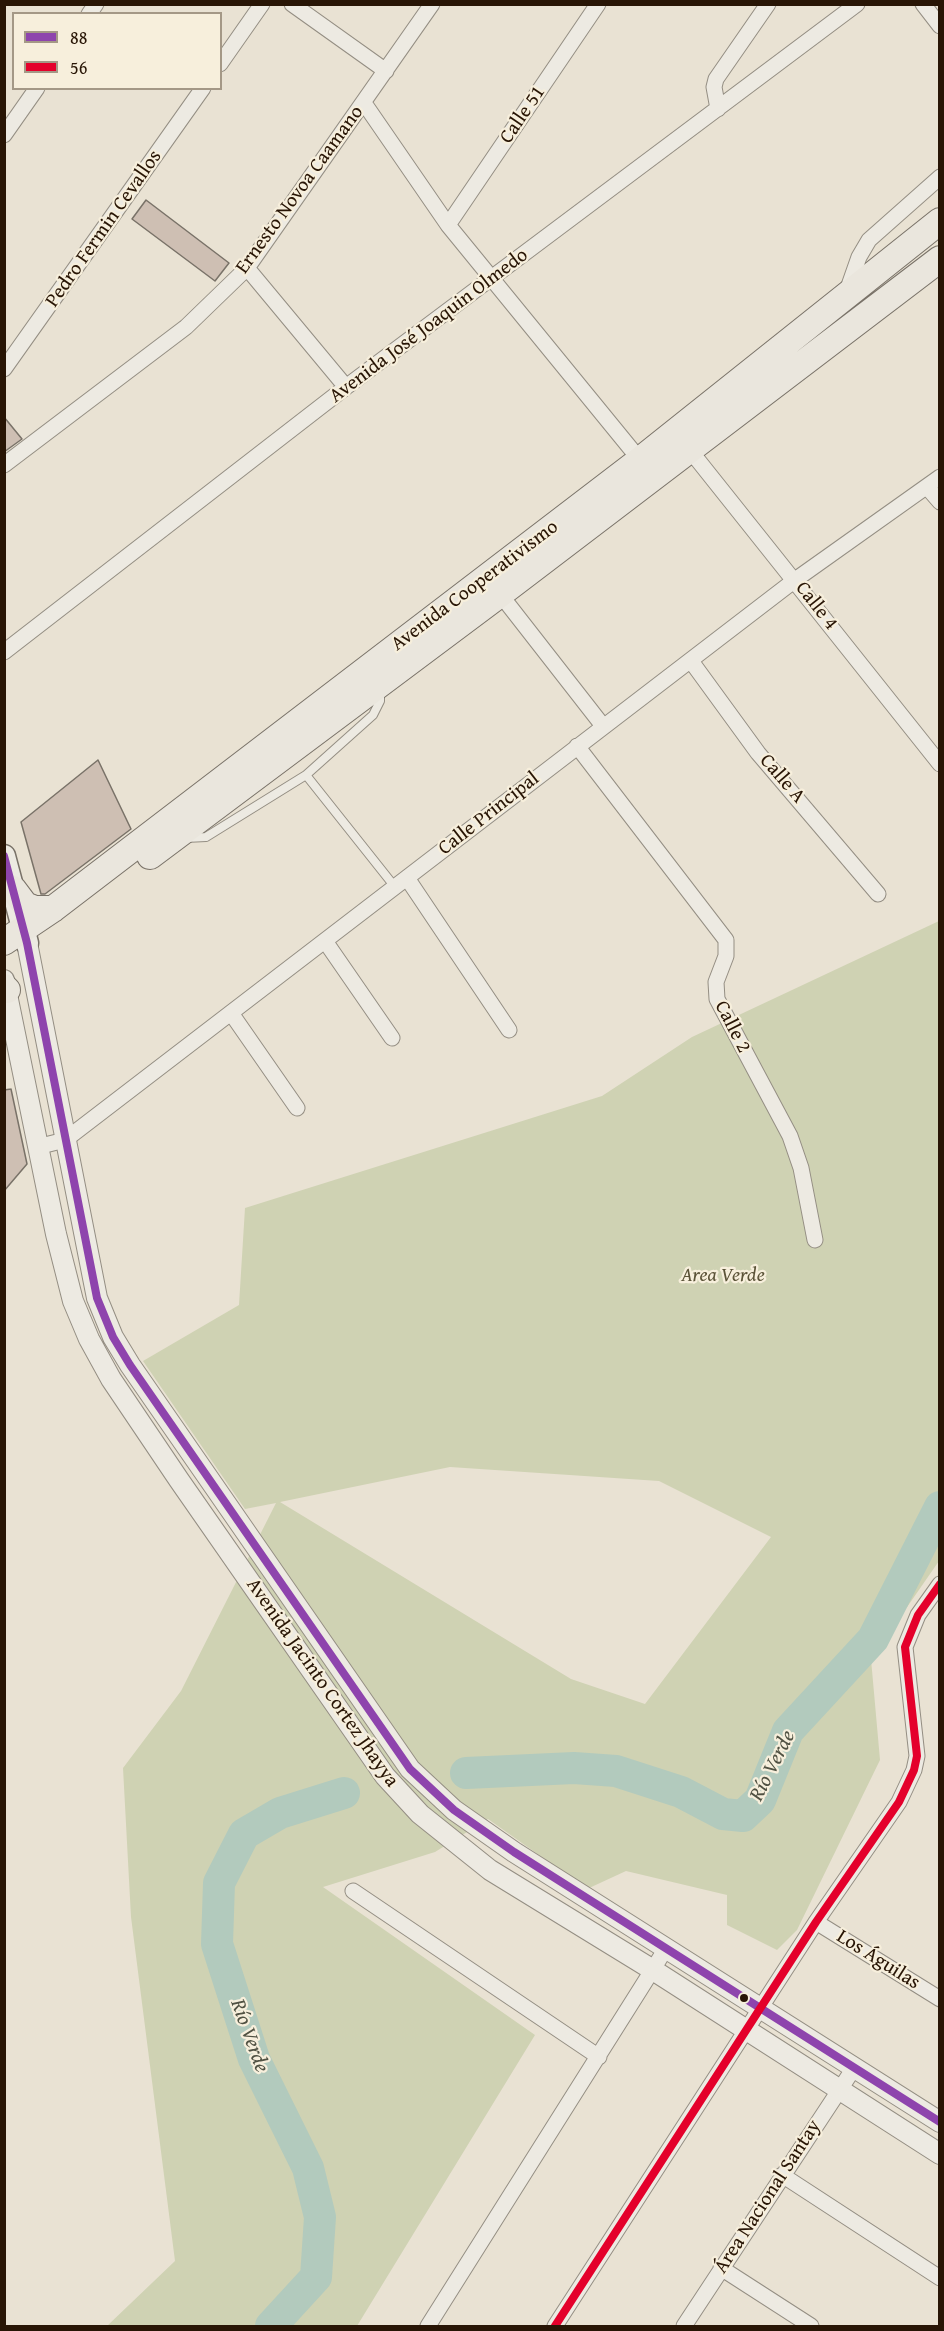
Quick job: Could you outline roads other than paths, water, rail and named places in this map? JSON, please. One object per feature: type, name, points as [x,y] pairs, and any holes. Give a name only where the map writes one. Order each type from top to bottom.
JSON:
[{"type":"highway","name":"Avenida Cooperativismo","points":[[4,959],[19,938],[53,909],[640,460],[939,221]]},
{"type":"highway","name":"Avenida Cooperativismo","points":[[19,938],[176,837],[500,594],[939,259]]},
{"type":"highway","points":[[13,889],[25,904],[35,909],[53,909]]},
{"type":"main road","name":"Avenida Jacinto Cortez Jhayya","points":[[4,856],[13,889],[19,938]]},
{"type":"street","points":[[222,60],[262,4]]},
{"type":"street","points":[[292,4],[386,70]]},
{"type":"street","name":"Ernesto Novoa Caamano","points":[[4,465],[186,327],[247,268],[432,4]]},
{"type":"street","name":"Calle 51","points":[[448,225],[598,4]]},
{"type":"street","points":[[718,109],[714,87],[716,79],[768,4]]},
{"type":"street","name":"Avenida José Joaquin Olmedo","points":[[4,652],[346,387],[857,4]]},
{"type":"street","points":[[923,4],[939,26]]},
{"type":"street","points":[[4,135],[36,90]]},
{"type":"street","name":"Pedro Fermin Cevallos","points":[[4,369],[202,90]]},
{"type":"street","points":[[364,103],[448,225],[640,460]]},
{"type":"street","points":[[845,297],[859,257],[869,240],[939,177]]},
{"type":"street","points":[[247,268],[346,387]]},
{"type":"street","name":"Calle 4","points":[[689,449],[939,764]]},
{"type":"street","name":"Calle Principal","points":[[38,1147],[65,1140],[795,580],[939,477]]},
{"type":"street","points":[[927,487],[939,502]]},
{"type":"street","points":[[500,594],[603,726]]},
{"type":"street","name":"Calle A","points":[[691,661],[758,753],[878,894]]},
{"type":"street","name":"Calle 2","points":[[577,746],[726,940],[726,956],[716,982],[717,999],[790,1136],[801,1168],[814,1240]]},
{"type":"street","points":[[401,882],[509,1030]]},
{"type":"street","name":"Avenida Jacinto Cortez Jhayya","points":[[19,938],[65,1140],[97,1298],[113,1336],[130,1365],[410,1769],[454,1810],[483,1831],[665,1950],[939,2122]]},
{"type":"street","points":[[325,941],[392,1038]]},
{"type":"street","name":"Avenida Jacinto Cortez Jhayya","points":[[5,986],[73,1301],[100,1359],[179,1480],[385,1776],[420,1814],[490,1870],[653,1970],[939,2154]]},
{"type":"street","points":[[231,1012],[297,1108]]},
{"type":"street","points":[[555,2326],[816,1922],[899,1802],[914,1770],[916,1740],[905,1647],[918,1615],[939,1584]]},
{"type":"street","points":[[353,1891],[599,2057]]},
{"type":"street","name":"Los Águilas","points":[[816,1922],[939,1999]]},
{"type":"street","points":[[428,2326],[665,1950]]},
{"type":"street","name":"Área Nacional Santay","points":[[684,2326],[854,2067]]},
{"type":"street","points":[[782,2175],[939,2278]]},
{"type":"street","points":[[721,2268],[811,2326]]},
{"type":"lane","points":[[176,837],[206,837],[306,775],[373,715],[380,701],[383,681]]},
{"type":"lane","points":[[306,775],[401,882]]},
{"type":"waterway","name":"Río Verde","points":[[466,1773],[574,1768],[616,1771],[681,1792],[723,1814],[743,1816],[760,1800],[788,1731],[873,1639],[940,1507]]},
{"type":"waterway","name":"Río Verde","points":[[271,2326],[316,2277],[320,2217],[308,2168],[254,2059],[217,1944],[219,1883],[244,1834],[280,1813],[344,1793]]},
{"type":"park label","name":"Area Verde","points":[[723,1276]]}]
